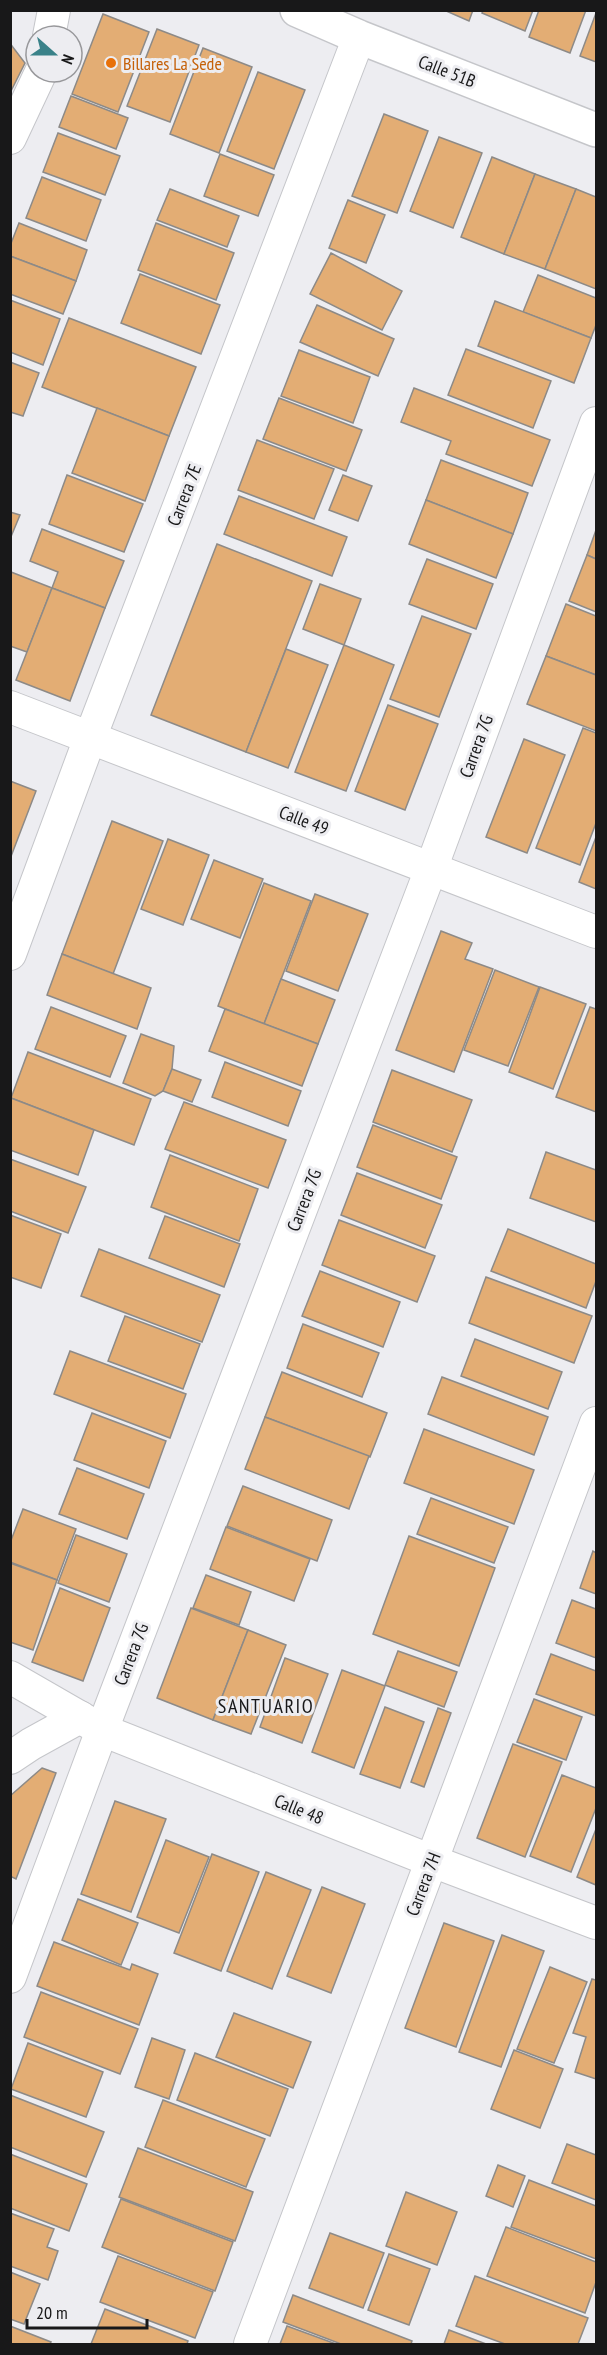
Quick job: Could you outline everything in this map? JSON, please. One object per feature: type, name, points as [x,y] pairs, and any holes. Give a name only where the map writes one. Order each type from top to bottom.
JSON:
[{"type":"street","name":"Calle 51B","points":[[297,10],[359,37],[597,130]]},
{"type":"street","name":"Carrera 7E","points":[[10,954],[90,738],[359,37]]},
{"type":"street","points":[[10,138],[35,84]]},
{"type":"street","name":"Carrera 7G","points":[[10,1977],[91,1723],[431,869],[597,423]]},
{"type":"street","name":"Calle 49","points":[[10,707],[597,932]]},
{"type":"street","name":"Carrera 7H","points":[[250,2344],[597,1423]]},
{"type":"street","name":"Calle 48","points":[[10,1677],[91,1723],[432,1861],[597,1923]]},
{"type":"street","points":[[10,1758],[31,1744],[91,1723]]},
{"type":"building","points":[[444,10],[473,10],[469,21]]},
{"type":"building","points":[[483,10],[533,10],[525,31],[482,13]]},
{"type":"building","points":[[539,10],[586,10],[570,53],[529,37]]},
{"type":"building","points":[[596,13],[596,62],[580,56]]},
{"type":"building","name":"Billares La Sede","points":[[103,14],[149,32],[118,112],[72,94],[76,84],[84,84],[84,63]]},
{"type":"building","points":[[157,29],[199,45],[170,122],[127,106]]},
{"type":"building","points":[[12,46],[24,65],[10,93],[10,48]]},
{"type":"building","points":[[203,48],[252,67],[219,153],[170,134]]},
{"type":"building","points":[[258,72],[305,90],[274,169],[227,151]]},
{"type":"building","points":[[71,96],[128,118],[116,149],[59,127]]},
{"type":"building","points":[[384,114],[428,131],[397,213],[352,196]]},
{"type":"building","points":[[58,133],[120,156],[105,195],[43,172]]},
{"type":"building","points":[[439,137],[482,153],[453,228],[410,211]]},
{"type":"building","points":[[220,154],[274,175],[258,216],[204,196]]},
{"type":"building","points":[[492,157],[535,174],[504,254],[461,237]]},
{"type":"building","points":[[535,174],[576,189],[545,269],[504,254]]},
{"type":"building","points":[[42,177],[101,200],[86,241],[26,218]]},
{"type":"building","points":[[170,189],[239,216],[227,247],[157,220]]},
{"type":"building","points":[[576,189],[596,197],[596,289],[545,269]]},
{"type":"building","points":[[348,200],[385,215],[366,263],[329,248]]},
{"type":"building","points":[[19,223],[87,250],[76,281],[10,256],[10,246]]},
{"type":"building","points":[[156,223],[234,253],[216,300],[138,270]]},
{"type":"building","points":[[331,253],[402,291],[382,330],[310,294]]},
{"type":"building","points":[[10,256],[76,281],[63,314],[10,294]]},
{"type":"building","points":[[140,274],[220,305],[201,354],[121,323]]},
{"type":"building","points":[[538,275],[596,298],[596,325],[591,338],[523,312]]},
{"type":"building","points":[[10,300],[60,319],[43,365],[10,352]]},
{"type":"building","points":[[495,301],[591,338],[574,383],[478,346]]},
{"type":"building","points":[[317,305],[394,339],[378,376],[300,342]]},
{"type":"building","points":[[69,318],[196,367],[169,436],[42,387]]},
{"type":"building","points":[[466,349],[551,381],[533,428],[448,395]]},
{"type":"building","points":[[299,350],[370,377],[353,423],[281,396]]},
{"type":"building","points":[[10,362],[39,373],[23,416],[10,412]]},
{"type":"building","points":[[414,388],[550,440],[532,486],[446,454],[451,441],[401,422]]},
{"type":"building","points":[[279,398],[362,430],[346,471],[263,439]]},
{"type":"building","points":[[97,408],[169,436],[145,501],[72,473]]},
{"type":"building","points":[[257,440],[334,469],[314,519],[238,490]]},
{"type":"building","points":[[441,460],[528,493],[513,534],[426,500]]},
{"type":"building","points":[[67,475],[143,504],[124,552],[49,524]]},
{"type":"building","points":[[343,475],[372,486],[358,521],[329,510]]},
{"type":"building","points":[[239,496],[347,537],[332,576],[224,534]]},
{"type":"building","points":[[426,500],[513,534],[496,578],[409,544]]},
{"type":"building","points":[[10,512],[20,515],[10,539]]},
{"type":"building","points":[[42,529],[124,561],[105,608],[52,588],[58,572],[30,561]]},
{"type":"building","points":[[596,530],[596,559],[587,555]]},
{"type":"building","points":[[217,544],[312,581],[246,752],[151,715]]},
{"type":"building","points":[[587,555],[596,559],[596,612],[569,601]]},
{"type":"building","points":[[427,559],[493,584],[476,629],[409,604]]},
{"type":"building","points":[[11,572],[52,588],[27,652],[10,646]]},
{"type":"building","points":[[320,584],[361,599],[344,645],[303,629]]},
{"type":"building","points":[[52,588],[105,608],[70,701],[16,680]]},
{"type":"building","points":[[566,604],[596,616],[596,675],[546,656]]},
{"type":"building","points":[[422,616],[471,634],[439,717],[390,699]]},
{"type":"building","points":[[344,645],[394,665],[346,791],[295,772]]},
{"type":"building","points":[[286,649],[328,665],[288,768],[246,752]]},
{"type":"building","points":[[546,656],[596,675],[596,731],[527,704]]},
{"type":"building","points":[[388,705],[438,724],[405,810],[355,791]]},
{"type":"building","points":[[583,728],[596,733],[596,823],[580,865],[536,848]]},
{"type":"building","points":[[524,739],[565,755],[527,853],[486,837]]},
{"type":"building","points":[[10,781],[36,791],[10,859]]},
{"type":"building","points":[[112,821],[163,841],[113,974],[62,954]]},
{"type":"building","points":[[596,837],[596,889],[579,882]]},
{"type":"building","points":[[168,839],[209,855],[183,925],[141,909]]},
{"type":"building","points":[[214,860],[263,879],[240,938],[191,919]]},
{"type":"building","points":[[264,883],[311,901],[264,1024],[218,1006]]},
{"type":"building","points":[[315,894],[368,914],[338,991],[286,971]]},
{"type":"building","points":[[441,931],[472,943],[465,959],[493,969],[454,1072],[396,1050]]},
{"type":"building","points":[[62,954],[151,988],[137,1029],[47,995]]},
{"type":"building","points":[[495,970],[539,987],[508,1066],[464,1050]]},
{"type":"building","points":[[281,979],[335,1000],[318,1044],[264,1024]]},
{"type":"building","points":[[540,987],[586,1004],[553,1089],[509,1072]]},
{"type":"building","points":[[51,1007],[126,1036],[110,1077],[35,1049]]},
{"type":"building","points":[[590,1007],[596,1009],[596,1112],[556,1097]]},
{"type":"building","points":[[225,1009],[318,1044],[302,1086],[209,1051]]},
{"type":"building","points":[[141,1034],[174,1046],[172,1069],[163,1091],[155,1096],[123,1083]]},
{"type":"building","points":[[28,1052],[151,1099],[134,1145],[11,1098]]},
{"type":"building","points":[[225,1062],[301,1091],[288,1126],[212,1097]]},
{"type":"building","points":[[172,1069],[201,1080],[192,1102],[163,1091]]},
{"type":"building","points":[[392,1070],[472,1100],[452,1152],[373,1122]]},
{"type":"building","points":[[11,1098],[94,1130],[78,1175],[10,1150]]},
{"type":"building","points":[[184,1102],[286,1140],[268,1188],[165,1149]]},
{"type":"building","points":[[373,1125],[457,1157],[441,1199],[357,1167]]},
{"type":"building","points":[[546,1152],[596,1170],[596,1222],[530,1198]]},
{"type":"building","points":[[170,1155],[258,1189],[239,1241],[151,1207]]},
{"type":"building","points":[[10,1159],[86,1187],[68,1233],[10,1211]]},
{"type":"building","points":[[357,1173],[442,1205],[425,1248],[341,1215]]},
{"type":"building","points":[[10,1215],[61,1234],[41,1288],[10,1277]]},
{"type":"building","points":[[165,1216],[240,1244],[224,1287],[149,1258]]},
{"type":"building","points":[[339,1220],[435,1256],[417,1302],[322,1265]]},
{"type":"building","points":[[508,1229],[596,1264],[596,1281],[586,1308],[491,1271]]},
{"type":"building","points":[[99,1249],[220,1295],[202,1342],[81,1296]]},
{"type":"building","points":[[320,1271],[400,1302],[383,1347],[302,1316]]},
{"type":"building","points":[[486,1277],[592,1316],[574,1363],[469,1323]]},
{"type":"building","points":[[125,1316],[200,1344],[183,1389],[108,1361]]},
{"type":"building","points":[[303,1324],[379,1353],[362,1397],[287,1368]]},
{"type":"building","points":[[475,1339],[562,1372],[548,1409],[461,1376]]},
{"type":"building","points":[[70,1351],[186,1394],[170,1438],[54,1394]]},
{"type":"building","points":[[282,1372],[387,1413],[370,1457],[265,1417]]},
{"type":"building","points":[[442,1377],[548,1417],[534,1455],[428,1414]]},
{"type":"building","points":[[92,1413],[166,1441],[149,1488],[74,1460]]},
{"type":"building","points":[[265,1417],[369,1456],[349,1509],[245,1469]]},
{"type":"building","points":[[424,1429],[534,1470],[514,1524],[404,1483]]},
{"type":"building","points":[[77,1468],[144,1494],[127,1539],[59,1514]]},
{"type":"building","points":[[243,1486],[332,1520],[317,1561],[227,1526]]},
{"type":"building","points":[[431,1498],[508,1527],[494,1563],[417,1534]]},
{"type":"building","points":[[23,1509],[76,1529],[57,1580],[10,1562],[10,1543]]},
{"type":"building","points":[[226,1527],[310,1559],[294,1601],[210,1569]]},
{"type":"building","points":[[76,1535],[127,1554],[109,1602],[58,1583]]},
{"type":"building","points":[[409,1536],[495,1568],[459,1666],[373,1634]]},
{"type":"building","points":[[593,1551],[596,1553],[596,1594],[580,1588]]},
{"type":"building","points":[[10,1563],[57,1580],[33,1650],[10,1642]]},
{"type":"building","points":[[206,1575],[251,1592],[239,1625],[193,1608]]},
{"type":"building","points":[[60,1588],[110,1608],[83,1681],[32,1662]]},
{"type":"building","points":[[572,1600],[596,1609],[596,1658],[556,1643]]},
{"type":"building","points":[[191,1608],[248,1630],[213,1720],[157,1698]]},
{"type":"building","points":[[248,1630],[286,1645],[251,1734],[213,1720]]},
{"type":"building","points":[[398,1651],[457,1672],[444,1707],[385,1685]]},
{"type":"building","points":[[551,1654],[596,1671],[596,1716],[536,1694]]},
{"type":"building","points":[[285,1658],[328,1674],[302,1743],[260,1727]]},
{"type":"building","points":[[342,1670],[385,1686],[354,1768],[312,1752]]},
{"type":"building","points":[[534,1699],[582,1717],[566,1760],[517,1742]]},
{"type":"building","points":[[385,1707],[424,1722],[400,1788],[360,1774]]},
{"type":"building","points":[[438,1708],[451,1713],[424,1787],[411,1782]]},
{"type":"building","points":[[513,1744],[562,1762],[525,1857],[477,1838]]},
{"type":"building","points":[[42,1768],[56,1773],[16,1879],[10,1876],[10,1796]]},
{"type":"building","points":[[562,1775],[596,1788],[596,1808],[571,1872],[530,1856]]},
{"type":"building","points":[[115,1801],[166,1819],[131,1912],[81,1894]]},
{"type":"building","points":[[596,1829],[596,1885],[577,1877]]},
{"type":"building","points":[[166,1840],[209,1857],[179,1933],[137,1917]]},
{"type":"building","points":[[212,1854],[259,1872],[221,1971],[174,1953]]},
{"type":"building","points":[[266,1872],[311,1890],[272,1989],[227,1971]]},
{"type":"building","points":[[322,1887],[365,1904],[331,1993],[287,1976]]},
{"type":"building","points":[[78,1899],[138,1923],[121,1965],[62,1940]]},
{"type":"building","points":[[444,1923],[494,1941],[456,2047],[405,2028]]},
{"type":"building","points":[[502,1935],[544,1951],[501,2067],[459,2052]]},
{"type":"building","points":[[54,1942],[130,1970],[132,1964],[158,1974],[139,2025],[37,1986]]},
{"type":"building","points":[[550,1967],[587,1982],[554,2063],[517,2049]]},
{"type":"building","points":[[592,1979],[596,1980],[596,2079],[575,2072],[586,2037],[573,2033]]},
{"type":"building","points":[[41,1992],[138,2029],[120,2074],[24,2037]]},
{"type":"building","points":[[234,2013],[311,2042],[293,2088],[216,2057]]},
{"type":"building","points":[[152,2038],[185,2050],[169,2099],[135,2087]]},
{"type":"building","points":[[28,2043],[103,2072],[86,2117],[11,2089]]},
{"type":"building","points":[[514,2050],[563,2069],[540,2128],[491,2109]]},
{"type":"building","points":[[195,2053],[288,2089],[270,2136],[177,2100]]},
{"type":"building","points":[[10,2095],[104,2132],[86,2177],[10,2147]]},
{"type":"building","points":[[163,2100],[265,2139],[246,2187],[145,2147]]},
{"type":"building","points":[[567,2144],[596,2155],[596,2200],[552,2183]]},
{"type":"building","points":[[138,2148],[253,2192],[235,2241],[119,2197]]},
{"type":"building","points":[[10,2154],[87,2184],[69,2231],[10,2208]]},
{"type":"building","points":[[498,2165],[525,2176],[513,2207],[486,2196]]},
{"type":"building","points":[[529,2180],[596,2206],[596,2259],[511,2227]]},
{"type":"building","points":[[406,2192],[457,2212],[437,2265],[386,2246]]},
{"type":"building","points":[[121,2199],[233,2242],[215,2291],[102,2247]]},
{"type":"building","points":[[10,2213],[54,2229],[47,2247],[58,2251],[48,2280],[10,2266]]},
{"type":"building","points":[[506,2227],[596,2262],[596,2282],[585,2313],[487,2276]]},
{"type":"building","points":[[330,2233],[384,2253],[363,2308],[309,2288]]},
{"type":"building","points":[[389,2254],[430,2269],[409,2325],[368,2310]]},
{"type":"building","points":[[118,2256],[213,2292],[195,2338],[100,2302]]},
{"type":"building","points":[[10,2272],[40,2284],[24,2324],[10,2319]]},
{"type":"building","points":[[475,2276],[588,2318],[578,2344],[505,2344],[456,2326]]},
{"type":"building","points":[[293,2295],[412,2341],[411,2344],[341,2344],[283,2322]]},
{"type":"building","points":[[105,2309],[188,2341],[187,2344],[91,2344]]},
{"type":"building","points":[[10,2326],[51,2342],[50,2344],[10,2344]]},
{"type":"building","points":[[287,2326],[336,2344],[280,2344]]},
{"type":"building","points":[[449,2330],[486,2344],[444,2344]]},
{"type":"place","name":"Billares La Sede","points":[[111,63]]},
{"type":"district","name":"SANTUARIO","points":[[266,1706]]}]
